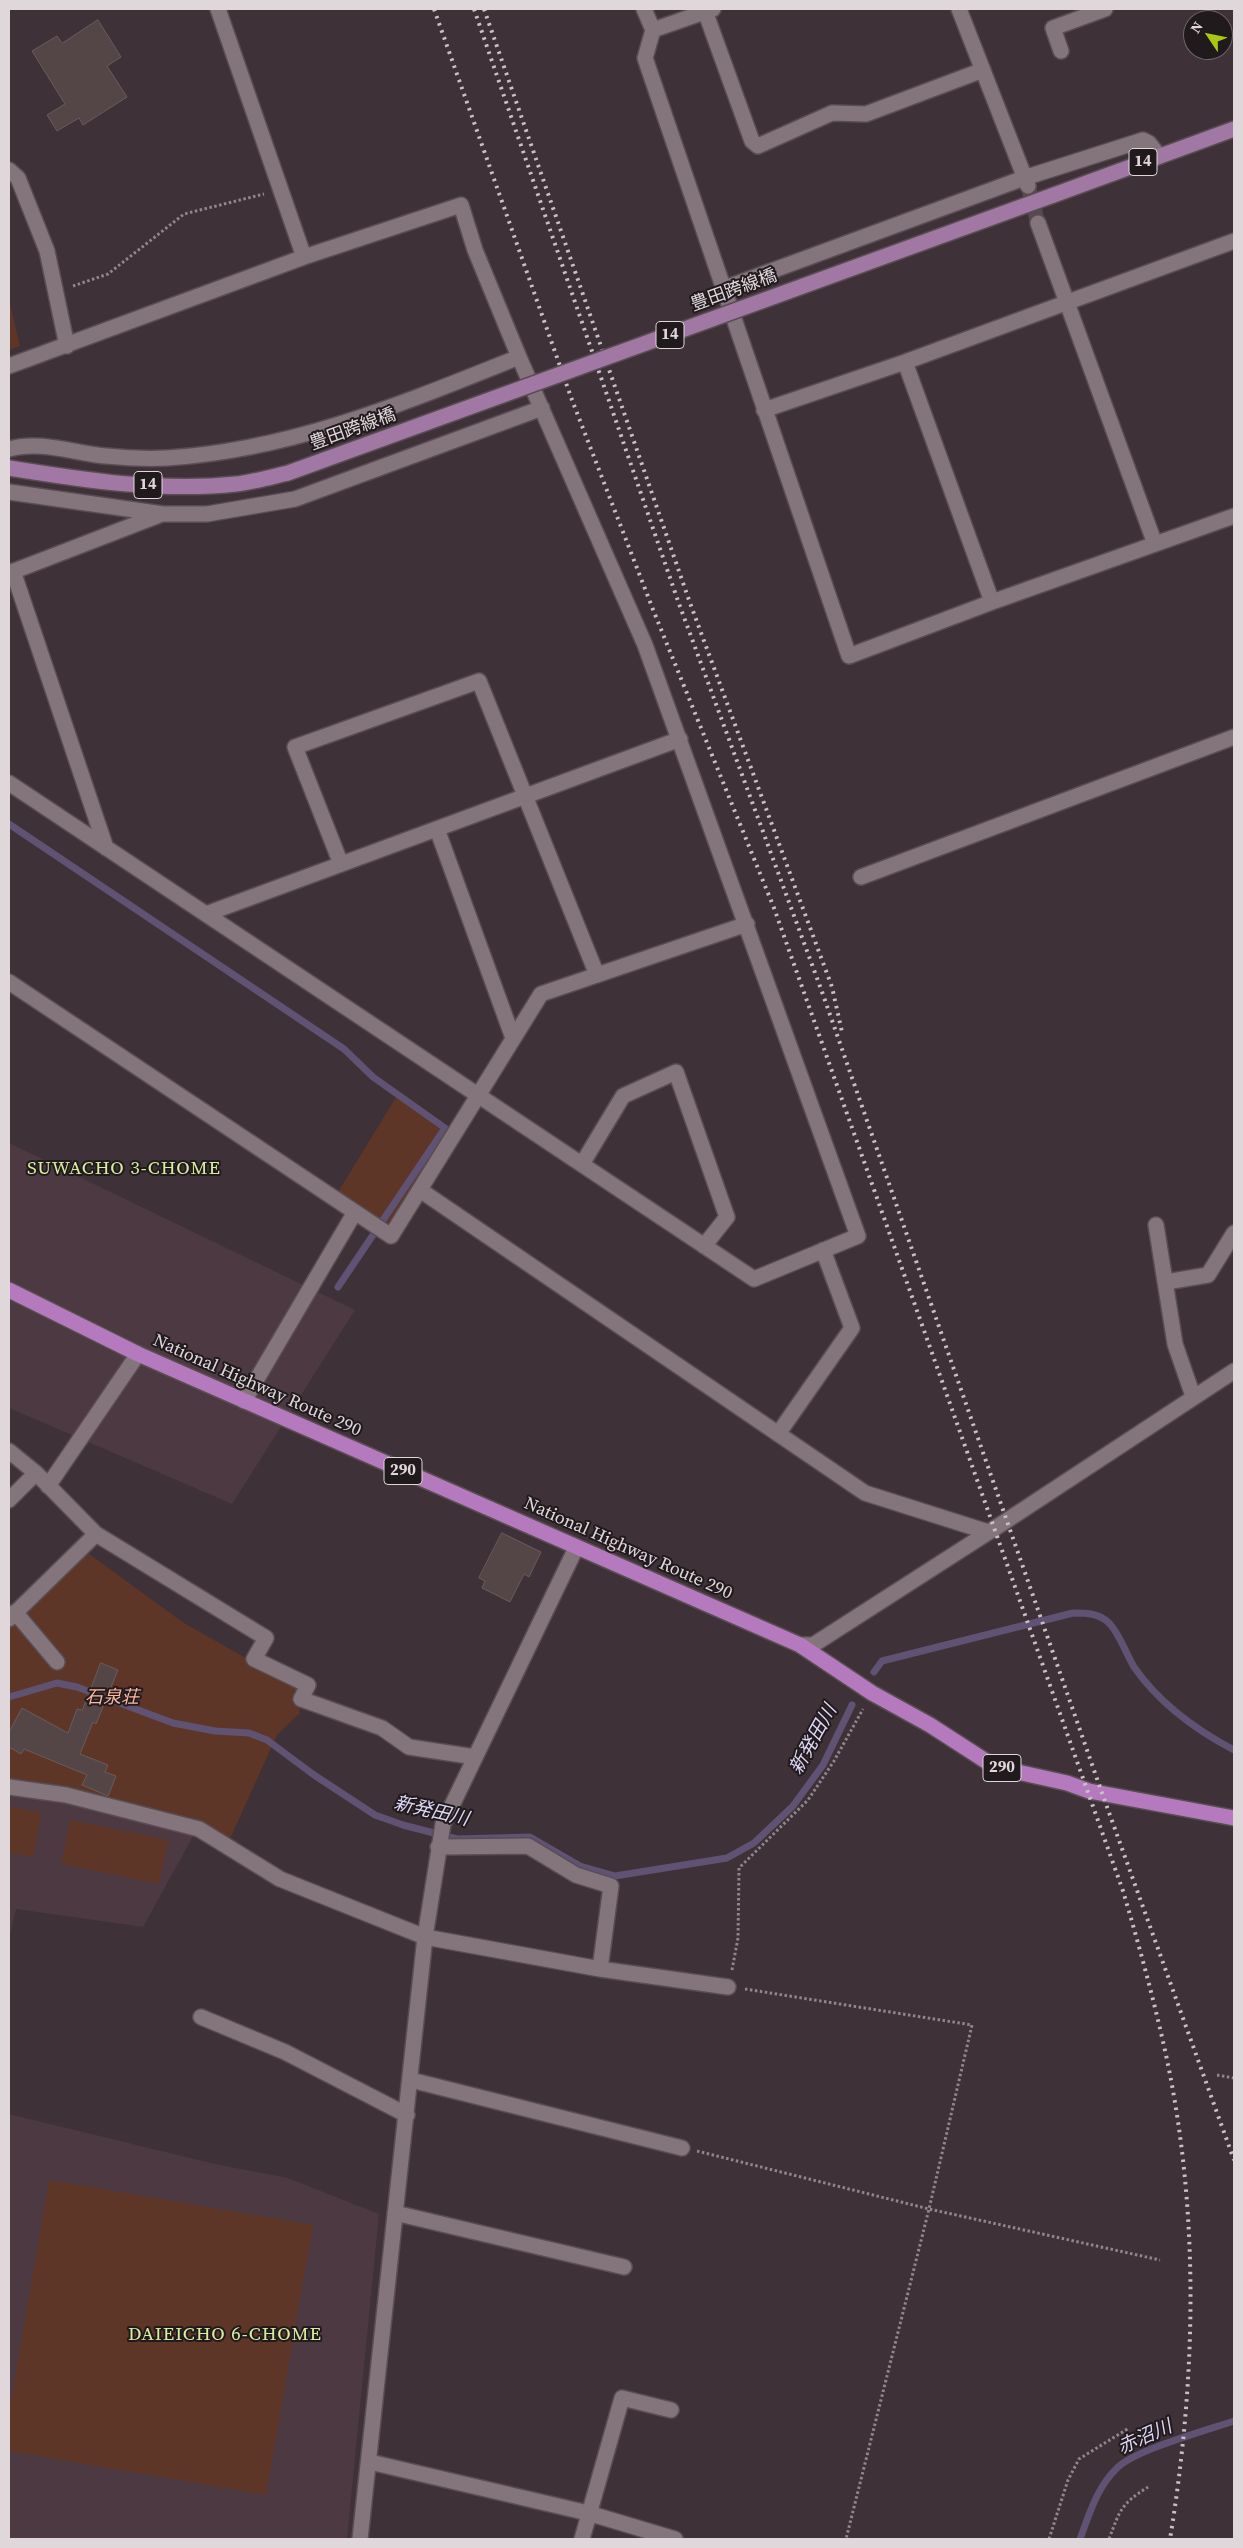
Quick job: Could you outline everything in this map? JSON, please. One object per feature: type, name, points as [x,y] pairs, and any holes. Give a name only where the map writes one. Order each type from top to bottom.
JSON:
[{"type":"highway","name":"National Highway Route 290","points":[[9,1290],[138,1354],[800,1645],[872,1693],[930,1725],[995,1767],[1067,1783],[1089,1791],[1234,1818]]},
{"type":"main road","name":"14","points":[[1159,156],[1234,129]]},
{"type":"main road","name":"豊田跨線橋","points":[[9,468],[84,480],[166,486],[236,484],[288,473],[1159,156]]},
{"type":"street","points":[[218,9],[304,258]]},
{"type":"street","points":[[644,9],[652,30],[645,58],[849,656],[992,602],[1234,516]]},
{"type":"street","points":[[959,9],[1026,182]]},
{"type":"street","points":[[1060,51],[1053,28],[1105,9]]},
{"type":"street","points":[[652,30],[709,10],[752,141],[758,146],[832,113],[866,114],[982,70]]},
{"type":"street","points":[[725,288],[1143,140],[1149,143],[1159,156]]},
{"type":"street","points":[[9,170],[18,178],[47,251],[68,346]]},
{"type":"street","points":[[9,366],[68,346],[304,258],[461,205],[475,250],[519,357],[645,645],[858,1236],[754,1278],[9,783]]},
{"type":"street","points":[[1038,223],[1155,544]]},
{"type":"street","points":[[764,410],[905,362],[1234,241]]},
{"type":"street","points":[[9,449],[25,444],[107,456],[165,458],[246,450],[324,431],[519,357]]},
{"type":"street","points":[[905,362],[992,602]]},
{"type":"street","points":[[9,492],[163,514],[206,514],[295,499],[542,408]]},
{"type":"street","points":[[106,848],[11,572],[163,514]]},
{"type":"street","points":[[341,864],[295,747],[479,681],[596,975]]},
{"type":"street","points":[[861,877],[1234,738]]},
{"type":"street","points":[[206,914],[680,740]]},
{"type":"street","points":[[437,829],[513,1038]]},
{"type":"street","points":[[9,982],[391,1236],[541,994],[747,924]]},
{"type":"street","points":[[582,1164],[623,1096],[676,1072],[726,1217],[704,1246]]},
{"type":"street","points":[[420,1190],[865,1493],[988,1532]]},
{"type":"street","points":[[244,1401],[355,1212]]},
{"type":"street","points":[[1156,1225],[1175,1344],[1193,1396]]},
{"type":"street","points":[[1166,1282],[1208,1275],[1234,1233]]},
{"type":"street","points":[[778,1434],[852,1328],[823,1250]]},
{"type":"street","points":[[48,1486],[138,1354]]},
{"type":"street","points":[[800,1645],[813,1644],[1234,1371]]},
{"type":"street","points":[[9,1451],[36,1473],[96,1534],[266,1638],[254,1659],[308,1685],[301,1699],[382,1728],[409,1747],[475,1757]]},
{"type":"street","points":[[9,1500],[36,1473]]},
{"type":"street","points":[[57,1662],[12,1615],[96,1534]]},
{"type":"street","points":[[360,2539],[370,2462],[425,1937],[438,1846],[443,1824],[576,1548]]},
{"type":"street","points":[[9,1786],[66,1794],[199,1829],[280,1879],[425,1937],[600,1969],[728,1987]]},
{"type":"street","points":[[438,1846],[528,1846],[576,1876],[610,1886],[600,1969]]},
{"type":"street","points":[[201,2017],[285,2052],[407,2115]]},
{"type":"street","points":[[411,2080],[682,2148]]},
{"type":"street","points":[[395,2213],[624,2267]]},
{"type":"street","points":[[582,2539],[622,2398],[671,2410]]},
{"type":"street","points":[[370,2462],[588,2514],[675,2538]]},
{"type":"path","points":[[56,292],[108,274],[184,214],[282,190]]},
{"type":"path","points":[[846,2539],[929,2209],[972,2025],[728,1987],[738,1938],[739,1868],[808,1800],[834,1761],[872,1693]]},
{"type":"path","points":[[1217,2075],[1234,2078]]},
{"type":"path","points":[[682,2148],[929,2209],[1160,2260]]},
{"type":"path","points":[[1048,2539],[1068,2480],[1079,2459],[1129,2428]]},
{"type":"path","points":[[1109,2539],[1119,2512],[1126,2501],[1148,2487]]},
{"type":"shaded area","points":[[9,1143],[355,1310],[232,1504],[9,1408]]},
{"type":"shaded area","points":[[9,1788],[197,1829],[143,1927],[16,1909],[9,1939]]},
{"type":"shaded area","points":[[9,2114],[215,2164],[288,2178],[379,2214],[347,2539],[9,2539]]},
{"type":"green space","points":[[9,299],[20,346],[9,350]]},
{"type":"green space","points":[[398,1094],[451,1128],[388,1224],[338,1192]]},
{"type":"green space","name":"石泉荘","points":[[85,1551],[184,1623],[297,1687],[300,1713],[277,1735],[229,1841],[9,1785],[9,1626]]},
{"type":"green space","points":[[9,1807],[41,1812],[33,1857],[9,1853]]},
{"type":"green space","points":[[70,1820],[168,1840],[159,1884],[61,1864]]},
{"type":"green space","points":[[49,2180],[313,2225],[266,2495],[9,2451],[9,2412]]},
{"type":"building","points":[[98,20],[121,57],[107,66],[127,97],[83,125],[79,118],[57,131],[47,115],[65,104],[32,51],[57,36],[62,43]]},
{"type":"building","points":[[502,1533],[541,1552],[529,1577],[524,1574],[510,1602],[482,1588],[485,1581],[479,1578]]},
{"type":"building","points":[[101,1663],[118,1670],[96,1724],[93,1722],[80,1754],[108,1765],[105,1772],[116,1776],[108,1796],[82,1785],[87,1775],[24,1749],[21,1754],[9,1747],[9,1732],[22,1708],[68,1733],[77,1709],[82,1710]]},
{"type":"waterway","points":[[9,824],[344,1049],[373,1077],[445,1128],[338,1287]]},
{"type":"waterway","name":"新発田川","points":[[874,1672],[882,1661],[1073,1613],[1092,1614],[1101,1617],[1109,1623],[1120,1638],[1134,1667],[1167,1704],[1206,1734],[1234,1750]]},
{"type":"waterway","name":"新発田川","points":[[9,1697],[57,1683],[77,1687],[173,1723],[215,1731],[249,1733],[267,1740],[314,1775],[375,1815],[403,1825],[457,1839],[530,1837],[580,1866],[615,1876],[727,1858],[754,1843],[793,1806],[823,1765],[852,1705]]},
{"type":"waterway","name":"赤沼川","points":[[1080,2539],[1099,2492],[1110,2476],[1126,2461],[1139,2454],[1190,2435],[1234,2421]]},
{"type":"tunnel","points":[[1028,186],[1038,223]]},
{"type":"railway","points":[[434,9],[572,400],[654,612],[774,908],[1129,1911],[1166,2055],[1185,2175],[1189,2236],[1189,2358],[1179,2479],[1170,2539]]},
{"type":"railway","points":[[474,9],[678,601],[821,989],[1102,1793],[1234,2160]]},
{"type":"railway","points":[[484,9],[690,603],[832,987],[842,1032]]},
{"type":"district","name":"SUWACHO 3-CHOME","points":[[124,1169]]},
{"type":"district","name":"DAIEICHO 6-CHOME","points":[[225,2335]]}]
